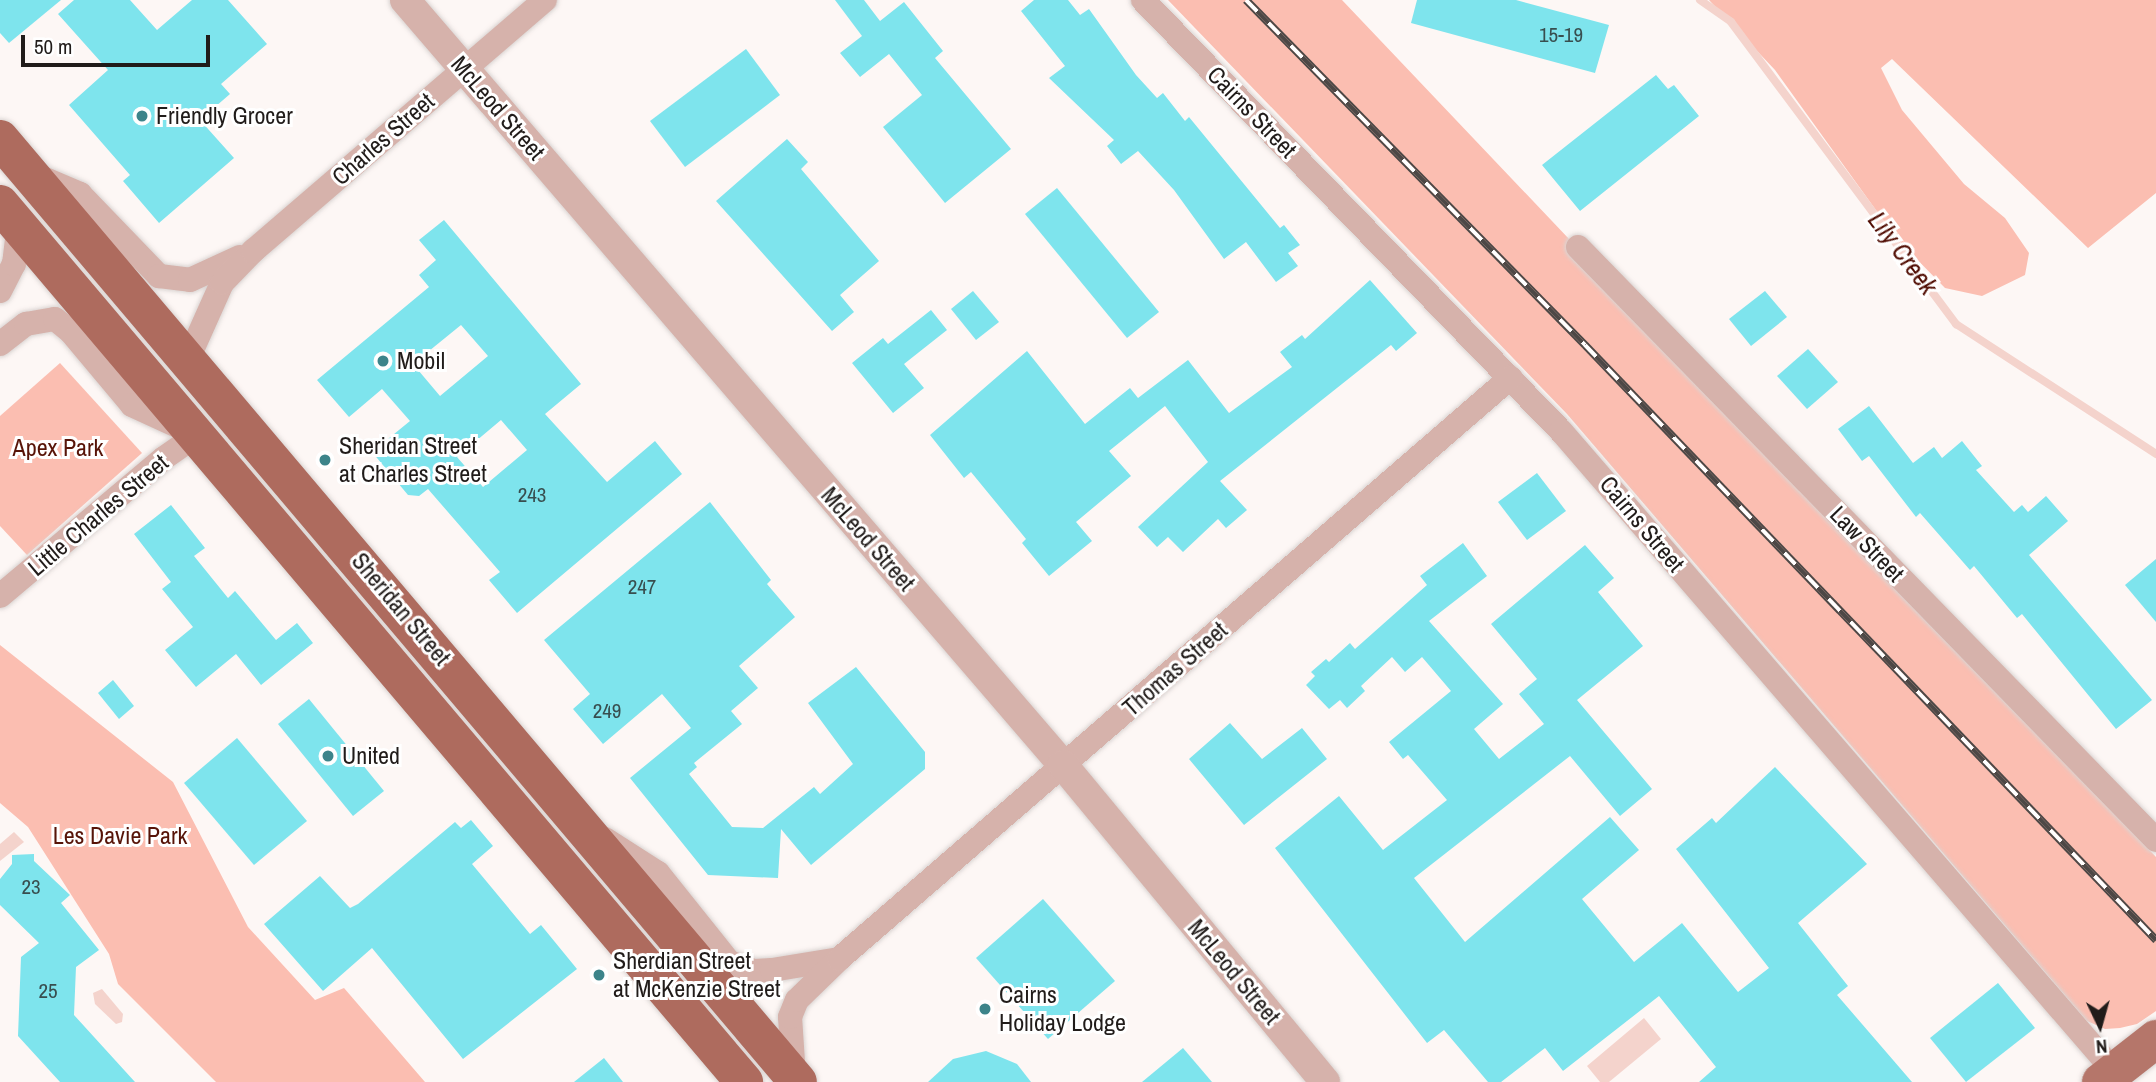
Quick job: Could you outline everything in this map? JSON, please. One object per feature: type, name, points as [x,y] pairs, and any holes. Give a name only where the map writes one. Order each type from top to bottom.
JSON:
[{"type":"highway","name":"Sheridan Street","points":[[0,139],[796,1079]]},
{"type":"highway","name":"Sheridan Street","points":[[9,215],[744,1082]]},
{"type":"main road","points":[[2108,1077],[2156,1030]]},
{"type":"main road","points":[[2108,1077],[2156,1039]]},
{"type":"street","name":"McLeod Street","points":[[405,0],[1063,765],[1325,1082]]},
{"type":"street","name":"Charles Street","points":[[188,359],[222,283],[253,251],[545,0]]},
{"type":"street","name":"Cairns Street","points":[[1143,0],[1591,464],[2108,1077]]},
{"type":"street","name":"Charles Street","points":[[27,172],[80,194],[159,276],[190,280],[253,251]]},
{"type":"street","points":[[0,291],[14,264],[9,215]]},
{"type":"street","name":"Law Street","points":[[1578,247],[2156,840]]},
{"type":"street","points":[[0,344],[26,324],[55,320],[71,331],[132,405],[197,435]]},
{"type":"street","name":"Thomas Street","points":[[796,1079],[790,1017],[797,1000],[839,959],[1510,378]]},
{"type":"street","name":"Little Charles Street","points":[[0,596],[164,458],[197,435]]},
{"type":"street","points":[[582,824],[658,873],[729,962],[754,971],[839,959]]},
{"type":"green space","points":[[1168,0],[1342,0],[2156,857],[2156,1011],[2137,1024],[2120,1028],[2105,1029],[2087,1021],[1567,414]]},
{"type":"green space","points":[[1709,0],[2156,0],[2156,193],[2088,248],[1892,59],[1881,68],[1902,110],[1964,184],[2005,218],[2029,253],[2025,275],[1982,296],[1945,288],[1896,238],[1775,70]]},
{"type":"green space","name":"Apex Park","points":[[60,363],[142,453],[27,555],[0,526],[0,416]]},
{"type":"green space","name":"Les Davie Park","points":[[0,645],[173,782],[248,927],[315,1000],[344,988],[425,1082],[216,1082],[118,984],[109,954],[28,827],[0,803]]},
{"type":"shaded area","points":[[14,832],[24,842],[0,861],[0,844]]},
{"type":"shaded area","points":[[102,989],[123,1014],[122,1022],[116,1024],[95,1004],[93,993]]},
{"type":"shaded area","points":[[1644,1018],[1661,1039],[1609,1082],[1600,1082],[1587,1066]]},
{"type":"building","points":[[0,0],[61,0],[9,43],[0,33]]},
{"type":"building","name":"Friendly Grocer","points":[[74,0],[130,0],[157,30],[192,0],[228,0],[267,44],[221,84],[230,94],[200,120],[234,158],[159,223],[123,181],[130,175],[69,105],[108,70],[58,14]]},
{"type":"building","points":[[835,0],[864,0],[880,21],[904,2],[943,51],[935,58],[1011,149],[945,203],[883,127],[922,95],[889,54],[860,77],[840,53],[862,36]]},
{"type":"building","points":[[1034,0],[1068,0],[1080,15],[1089,9],[1136,75],[1157,98],[1163,93],[1185,121],[1189,117],[1280,228],[1284,225],[1300,245],[1288,253],[1298,266],[1276,282],[1246,242],[1224,259],[1174,190],[1138,151],[1121,164],[1107,146],[1114,140],[1049,78],[1065,66],[1021,11]]},
{"type":"building","points":[[1417,0],[1516,0],[1609,25],[1595,73],[1411,23]]},
{"type":"building","points":[[746,49],[780,95],[685,167],[650,121]]},
{"type":"building","points":[[1656,75],[1668,89],[1674,85],[1699,116],[1580,211],[1542,165]]},
{"type":"building","points":[[787,139],[808,162],[801,169],[879,261],[840,295],[854,312],[832,331],[716,201]]},
{"type":"building","points":[[1057,188],[1159,312],[1127,338],[1025,214]]},
{"type":"building","points":[[444,220],[581,384],[545,414],[607,482],[655,441],[682,474],[517,613],[489,580],[500,572],[428,489],[419,496],[408,495],[372,452],[410,421],[382,389],[349,417],[317,380],[429,287],[419,275],[436,260],[419,240]],"holes":[[[461,325],[488,356],[440,396],[413,364]],[[501,420],[527,450],[483,487],[457,457]]]},
{"type":"building","points":[[1370,280],[1417,333],[1396,351],[1391,345],[1220,481],[1247,510],[1226,528],[1218,519],[1183,552],[1168,537],[1157,547],[1138,527],[1208,462],[1165,406],[1109,451],[1131,476],[1076,522],[1092,541],[1049,576],[1022,543],[1026,539],[971,472],[964,478],[930,435],[1027,351],[1085,424],[1130,388],[1138,398],[1188,360],[1229,413],[1292,367],[1280,352],[1302,335],[1305,339]]},
{"type":"building","points":[[973,291],[999,322],[976,340],[951,309]]},
{"type":"building","points":[[1765,291],[1787,317],[1751,346],[1729,319]]},
{"type":"building","points":[[931,310],[947,330],[904,364],[924,388],[893,413],[852,363],[883,338],[888,344]]},
{"type":"building","points":[[1808,349],[1838,382],[1807,409],[1777,376]]},
{"type":"building","points":[[1869,406],[1913,463],[1934,447],[1942,458],[1962,441],[1982,466],[1976,470],[2014,512],[2022,505],[2028,512],[2046,496],[2068,521],[2029,555],[2152,700],[2116,729],[2022,614],[2017,618],[1974,566],[1970,570],[1920,513],[1916,517],[1869,456],[1862,461],[1838,429]]},
{"type":"building","points":[[1537,473],[1566,511],[1527,540],[1498,502]]},
{"type":"building","points":[[710,502],[771,580],[767,584],[795,617],[739,666],[758,688],[731,711],[742,724],[694,763],[697,767],[689,774],[732,827],[763,828],[814,787],[820,794],[853,764],[808,703],[856,667],[925,752],[925,769],[811,865],[781,829],[778,878],[708,875],[630,778],[691,728],[662,694],[603,744],[573,709],[590,694],[544,640]]},
{"type":"building","points":[[171,505],[205,548],[194,556],[228,598],[235,591],[276,640],[297,623],[313,643],[261,685],[236,654],[196,687],[165,650],[193,627],[162,589],[171,582],[134,534]]},
{"type":"building","points":[[1463,543],[1487,576],[1429,621],[1503,704],[1474,729],[1499,759],[1544,724],[1519,694],[1537,679],[1491,624],[1585,545],[1614,578],[1598,592],[1643,646],[1577,700],[1652,789],[1620,816],[1570,756],[1414,878],[1465,942],[1610,817],[1639,850],[1582,899],[1634,962],[1682,923],[1738,992],[1769,968],[1676,849],[1712,818],[1716,823],[1775,767],[1867,864],[1798,923],[1848,986],[1837,995],[1912,1082],[1699,1082],[1716,1067],[1659,996],[1563,1071],[1545,1048],[1501,1082],[1488,1082],[1444,1030],[1427,1043],[1275,848],[1339,796],[1383,850],[1447,800],[1408,755],[1403,759],[1389,742],[1451,691],[1422,657],[1405,672],[1392,657],[1361,686],[1365,691],[1347,708],[1340,700],[1329,709],[1306,685],[1315,676],[1311,672],[1326,659],[1329,662],[1350,643],[1355,649],[1427,585],[1420,576]]},
{"type":"building","points":[[2156,559],[2156,622],[2125,585]]},
{"type":"building","points":[[113,680],[134,706],[119,719],[98,693]]},
{"type":"building","points":[[309,699],[384,791],[353,816],[278,724]]},
{"type":"building","points":[[1230,723],[1262,759],[1302,728],[1327,759],[1244,825],[1189,759]]},
{"type":"building","points":[[237,738],[307,821],[254,865],[184,783]]},
{"type":"building","points":[[471,820],[493,846],[472,864],[530,934],[541,925],[577,969],[463,1059],[372,948],[323,991],[264,924],[320,876],[350,908],[358,904],[455,822],[461,828]]},
{"type":"building","points":[[34,854],[34,861],[70,895],[61,903],[99,950],[76,967],[74,1015],[135,1082],[60,1082],[18,1036],[21,957],[39,943],[0,905],[0,879],[12,864],[12,855]]},
{"type":"building","points":[[1043,899],[1115,981],[1048,1039],[976,958]]},
{"type":"building","points":[[1998,983],[2035,1028],[1966,1082],[1930,1038]]},
{"type":"building","points":[[1183,1048],[1212,1082],[1142,1082]]},
{"type":"building","points":[[986,1051],[1017,1064],[1031,1082],[928,1082],[953,1059]]},
{"type":"building","points":[[604,1058],[623,1082],[574,1082]]},
{"type":"waterway","name":"Lily Creek","points":[[1700,0],[1731,22],[1956,324],[2156,454]]},
{"type":"railway","points":[[1246,0],[1585,345],[2156,940]]},
{"type":"place","name":"Friendly Grocer","points":[[142,116]]},
{"type":"place","name":"Mobil","points":[[383,361]]},
{"type":"place","name":"Sheridan Street at Charles Street","points":[[325,460]]},
{"type":"place","name":"United","points":[[328,756]]},
{"type":"place","name":"Sherdian Street at McKenzie Street","points":[[599,975]]},
{"type":"place","name":"Cairns Holiday Lodge","points":[[985,1009]]}]
